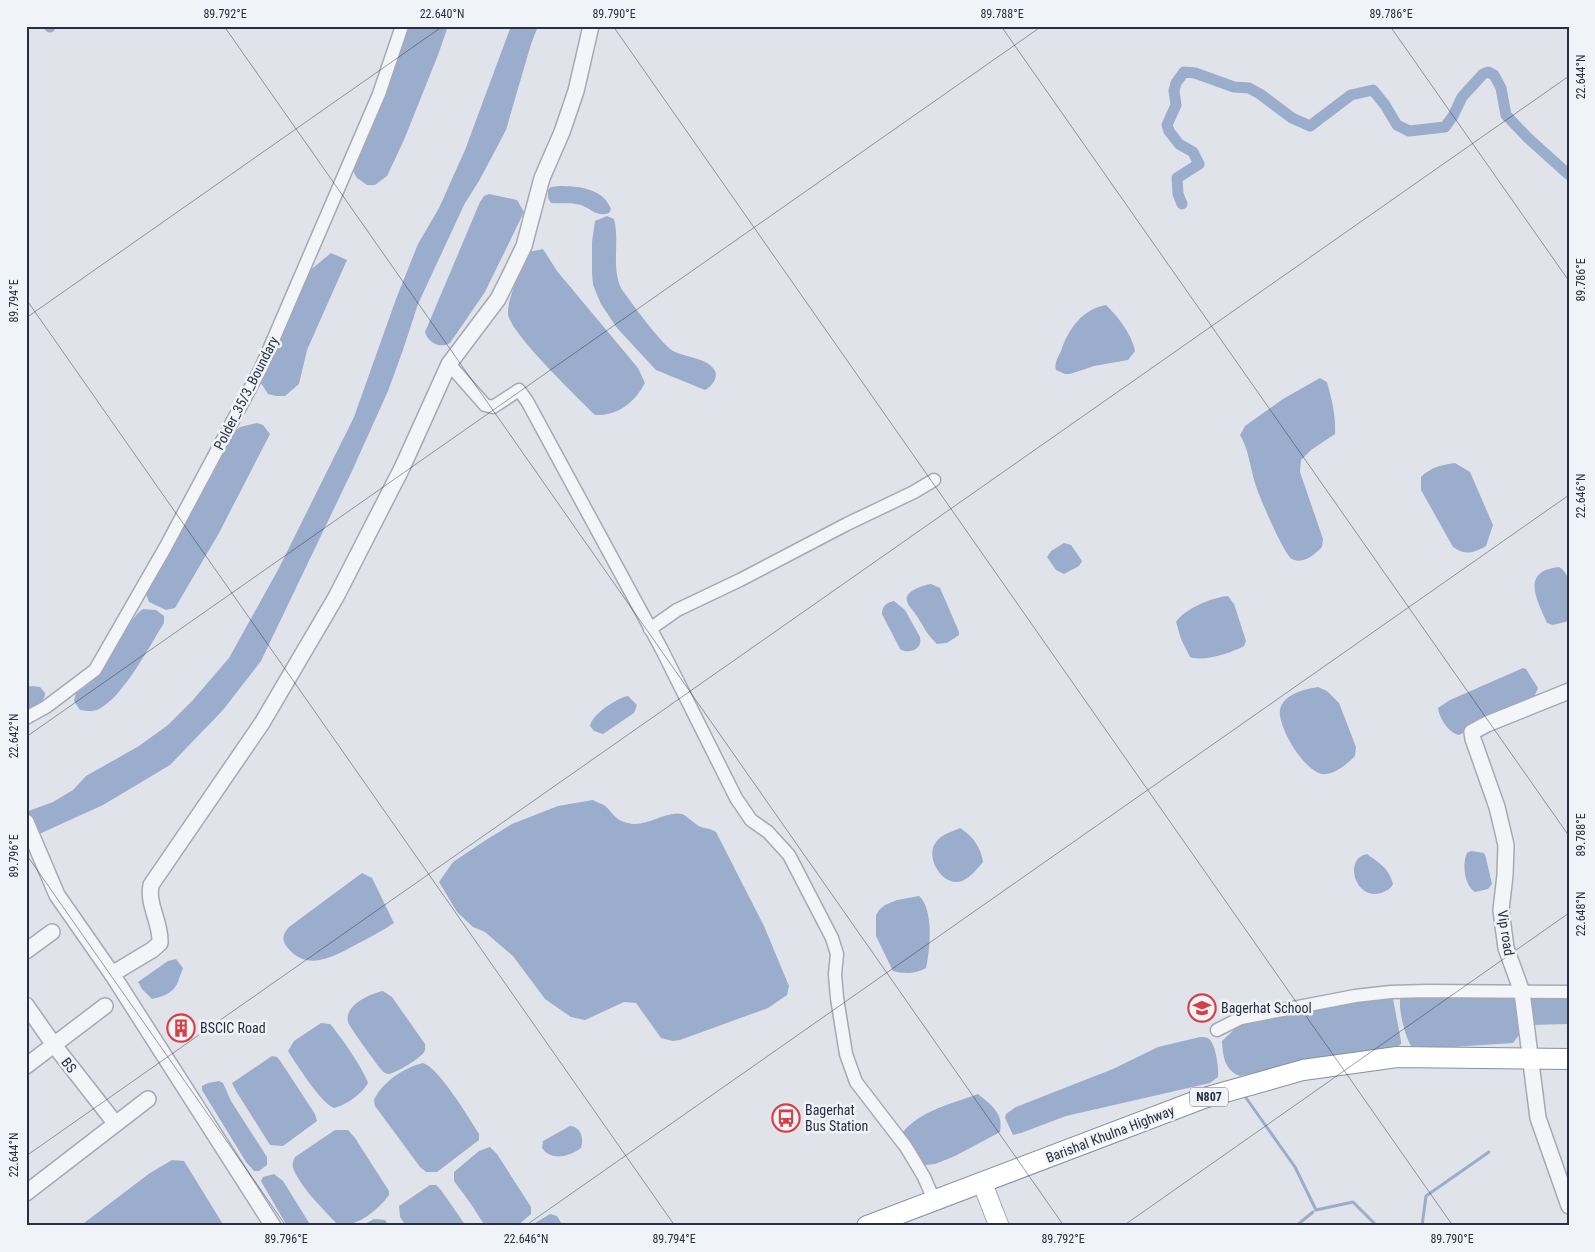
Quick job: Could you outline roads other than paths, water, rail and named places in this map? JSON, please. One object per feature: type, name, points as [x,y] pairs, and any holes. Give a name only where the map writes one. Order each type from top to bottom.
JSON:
[{"type":"highway","name":"Barishal Khulna Highway","points":[[868,1226],[1204,1098],[1303,1070],[1397,1057],[1569,1059]]},
{"type":"main road","points":[[982,1182],[999,1226]]},
{"type":"street","name":"Polder_35/3_Boundary","points":[[26,718],[46,707],[95,670],[165,548],[261,368],[379,94],[402,26]]},
{"type":"street","points":[[112,974],[152,950],[160,943],[158,927],[149,896],[151,885],[262,723],[336,597],[402,468],[449,364],[498,298],[524,246],[542,178],[562,132],[576,91],[591,26]]},
{"type":"street","points":[[449,364],[482,403],[487,406],[496,406],[516,391],[519,390],[523,394],[650,629],[736,798],[751,820],[768,832],[789,855],[832,938],[836,954],[837,998],[846,1054],[856,1082],[906,1147],[924,1177],[934,1200]]},
{"type":"street","points":[[650,629],[677,610],[914,492],[934,480]]},
{"type":"street","name":"Vip road","points":[[1569,691],[1487,724],[1472,732],[1497,807],[1506,845],[1501,910],[1506,948],[1522,992],[1538,1118],[1569,1206]]},
{"type":"street","points":[[26,822],[57,895],[112,974],[273,1226]]},
{"type":"street","points":[[26,951],[52,932]]},
{"type":"street","points":[[1217,1030],[1241,1018],[1355,996],[1391,992],[1497,990],[1569,992]]},
{"type":"street","name":"BS","points":[[26,1005],[54,1045],[116,1123]]},
{"type":"street","points":[[26,1066],[106,1006]]},
{"type":"street","points":[[26,1193],[148,1098]]},
{"type":"water","points":[[407,26],[448,26],[404,140],[387,176],[375,185],[367,185],[357,178],[353,168]]},
{"type":"water","points":[[511,26],[538,26],[506,130],[465,203],[418,304],[388,391],[261,661],[223,710],[170,765],[103,805],[26,840],[26,812],[53,802],[73,790],[86,776],[139,746],[168,725],[192,701],[229,658],[279,568],[354,417],[396,299],[418,244],[439,208],[465,150]]},
{"type":"water","points":[[551,187],[582,188],[596,192],[607,202],[611,209],[609,213],[601,214],[579,205],[551,203],[548,198],[548,190]]},
{"type":"water","points":[[489,194],[517,200],[524,212],[485,292],[450,343],[446,345],[435,344],[425,332],[480,202],[484,196]]},
{"type":"water","points":[[607,216],[614,219],[616,228],[616,263],[621,288],[646,322],[668,347],[673,351],[707,363],[712,367],[716,374],[715,379],[705,390],[656,370],[617,328],[601,304],[593,285],[592,242],[595,221]]},
{"type":"water","points":[[543,249],[557,271],[638,368],[645,383],[636,397],[618,411],[595,415],[532,350],[512,323],[508,314],[508,308],[519,274],[529,252]]},
{"type":"water","points":[[331,253],[347,260],[307,350],[299,384],[285,396],[268,394],[259,380],[308,272]]},
{"type":"water","points":[[1106,305],[1128,332],[1135,351],[1128,360],[1094,366],[1070,374],[1056,370],[1057,361],[1072,328],[1090,311]]},
{"type":"water","points":[[1320,378],[1327,382],[1329,389],[1334,414],[1335,434],[1311,450],[1301,460],[1300,472],[1323,539],[1322,547],[1316,553],[1301,561],[1292,559],[1283,547],[1257,489],[1240,435],[1245,426],[1283,399]]},
{"type":"water","points":[[257,423],[263,425],[270,434],[219,533],[175,608],[166,610],[149,602],[146,594],[215,470],[231,435],[240,427]]},
{"type":"water","points":[[1455,463],[1470,472],[1493,525],[1486,546],[1470,552],[1462,552],[1453,547],[1421,490],[1421,477],[1436,467]]},
{"type":"water","points":[[1064,543],[1071,545],[1082,561],[1079,566],[1064,574],[1056,570],[1047,557],[1051,551]]},
{"type":"water","points":[[1559,567],[1564,571],[1569,583],[1569,621],[1553,625],[1547,623],[1539,605],[1536,596],[1535,580],[1539,574]]},
{"type":"water","points":[[931,584],[940,588],[959,632],[959,635],[947,643],[937,644],[933,640],[907,601],[911,591]]},
{"type":"water","points":[[1228,596],[1234,604],[1246,641],[1244,646],[1210,658],[1190,657],[1181,639],[1176,622],[1185,613],[1199,604]]},
{"type":"water","points":[[894,601],[905,610],[920,637],[919,645],[914,650],[904,651],[900,649],[882,614],[885,605]]},
{"type":"water","points":[[143,609],[156,610],[164,616],[164,623],[143,658],[126,683],[108,703],[94,711],[80,710],[74,701],[76,693],[97,675],[132,621]]},
{"type":"water","points":[[1523,668],[1526,669],[1538,688],[1533,700],[1459,735],[1451,731],[1445,724],[1438,708],[1450,700]]},
{"type":"water","points":[[26,687],[40,687],[45,696],[38,704],[26,710]]},
{"type":"water","points":[[1318,687],[1327,691],[1339,703],[1356,747],[1355,756],[1349,762],[1338,770],[1326,774],[1318,773],[1302,760],[1288,739],[1280,718],[1280,710],[1285,700],[1295,693]]},
{"type":"water","points":[[628,696],[637,705],[634,713],[603,734],[594,731],[590,726],[595,717],[612,703]]},
{"type":"water","points":[[593,800],[604,805],[620,820],[628,823],[642,823],[676,813],[682,814],[698,826],[716,832],[764,926],[789,986],[787,995],[768,1008],[673,1041],[661,1038],[636,1003],[624,1002],[585,1020],[571,1017],[545,999],[513,956],[485,932],[473,927],[457,912],[439,882],[453,862],[512,824],[558,806]]},
{"type":"water","points":[[960,828],[976,843],[983,862],[974,873],[962,881],[955,882],[942,876],[937,870],[932,855],[936,842],[941,837]]},
{"type":"water","points":[[1471,851],[1484,853],[1492,884],[1488,889],[1475,892],[1468,884],[1465,874],[1465,858],[1467,853]]},
{"type":"water","points":[[1367,854],[1383,866],[1389,874],[1393,884],[1386,891],[1372,894],[1364,891],[1355,878],[1355,863],[1360,857]]},
{"type":"water","points":[[362,873],[372,878],[394,923],[348,949],[321,960],[312,961],[295,955],[287,947],[283,939],[289,927]]},
{"type":"water","points":[[919,896],[927,910],[930,930],[926,968],[910,973],[893,971],[876,936],[876,915],[885,905],[897,900]]},
{"type":"water","points":[[176,959],[183,968],[175,987],[166,995],[152,999],[138,982],[168,961]]},
{"type":"water","points":[[383,991],[392,997],[425,1044],[425,1051],[422,1055],[389,1074],[384,1073],[379,1067],[348,1022],[350,1010],[359,1001]]},
{"type":"water","points":[[1513,993],[1518,999],[1521,1032],[1513,1043],[1436,1047],[1411,1046],[1401,1013],[1401,995]]},
{"type":"water","points":[[1569,995],[1569,1024],[1530,1025],[1529,996]]},
{"type":"water","points":[[1388,996],[1393,999],[1401,1041],[1401,1044],[1397,1047],[1313,1058],[1240,1076],[1231,1070],[1225,1062],[1222,1041],[1237,1027],[1246,1022]]},
{"type":"water","points":[[321,1023],[330,1024],[334,1029],[357,1062],[368,1083],[353,1098],[334,1108],[322,1099],[288,1051],[294,1041]]},
{"type":"water","points":[[1200,1037],[1211,1041],[1216,1056],[1218,1077],[1210,1083],[1066,1116],[1013,1135],[1005,1118],[1006,1114],[1016,1107],[1113,1069],[1158,1047]]},
{"type":"water","points":[[272,1056],[277,1057],[281,1062],[315,1114],[317,1121],[283,1146],[270,1145],[232,1083]]},
{"type":"water","points":[[423,1063],[430,1067],[445,1083],[479,1134],[479,1140],[437,1172],[426,1172],[420,1167],[375,1106],[374,1100],[388,1081],[409,1068]]},
{"type":"water","points":[[219,1081],[223,1083],[231,1101],[267,1157],[267,1165],[259,1171],[254,1171],[246,1162],[202,1090],[202,1086]]},
{"type":"water","points":[[978,1094],[992,1106],[998,1115],[1001,1125],[1000,1132],[955,1156],[935,1164],[926,1165],[920,1162],[904,1139],[903,1132],[910,1124],[928,1113]]},
{"type":"water","points":[[570,1126],[577,1128],[581,1134],[581,1148],[566,1155],[556,1156],[551,1155],[542,1148],[543,1141]]},
{"type":"water","points":[[335,1130],[348,1130],[389,1191],[389,1195],[384,1201],[367,1216],[353,1223],[339,1226],[307,1191],[293,1168],[295,1157]]},
{"type":"water","points":[[490,1147],[497,1154],[531,1207],[531,1214],[517,1226],[485,1226],[454,1181],[454,1172],[479,1151]]},
{"type":"water","points":[[172,1160],[184,1161],[224,1226],[80,1226],[150,1173]]},
{"type":"water","points":[[274,1174],[283,1181],[311,1226],[287,1226],[261,1181],[263,1177]]},
{"type":"water","points":[[430,1185],[436,1185],[441,1190],[466,1226],[406,1226],[400,1217],[399,1206]]},
{"type":"water","points":[[550,1214],[557,1216],[563,1226],[530,1226]]},
{"type":"water","points":[[374,1219],[385,1220],[389,1226],[361,1226]]},
{"type":"waterway","points":[[1182,204],[1178,194],[1177,178],[1199,164],[1193,152],[1179,144],[1169,131],[1167,125],[1176,105],[1174,91],[1176,83],[1184,72],[1195,73],[1234,87],[1249,88],[1292,118],[1310,126],[1351,95],[1373,90],[1397,125],[1409,131],[1445,127],[1453,116],[1462,97],[1483,74],[1488,72],[1494,75],[1501,88],[1506,115],[1569,175]]},
{"type":"waterway","points":[[1244,1095],[1295,1167],[1316,1210],[1353,1202],[1377,1226]]},
{"type":"waterway","points":[[1422,1226],[1426,1196],[1489,1152]]},
{"type":"waterway","points":[[1296,1226],[1313,1212]]},
{"type":"place","name":"Bagerhat School","points":[[1202,1008]]},
{"type":"place","name":"BSCIC Road","points":[[181,1028]]},
{"type":"place","name":"Bagerhat Bus Station","points":[[786,1118]]}]
